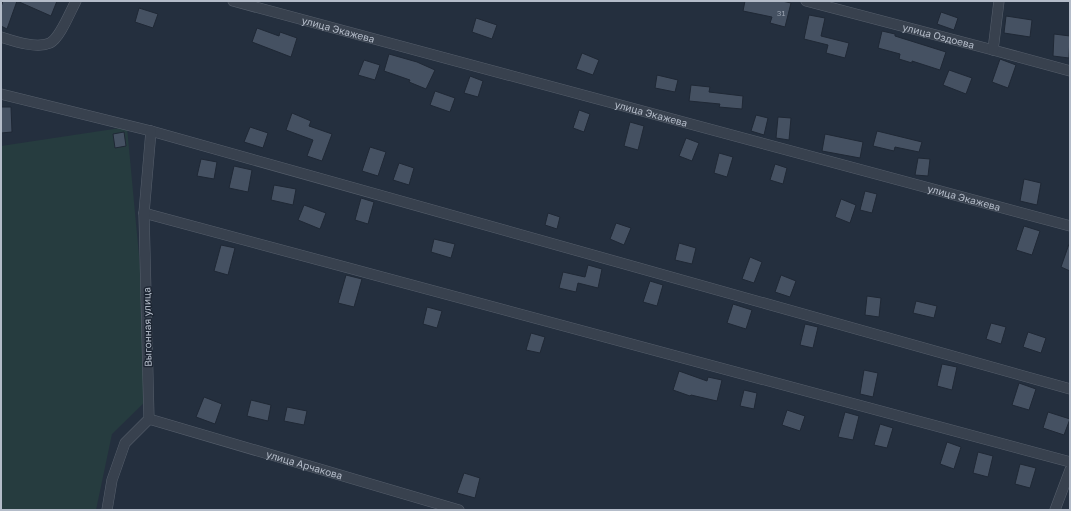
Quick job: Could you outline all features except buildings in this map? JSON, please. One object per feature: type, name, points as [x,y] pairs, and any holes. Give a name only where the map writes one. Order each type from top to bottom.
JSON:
[{"type":"street","points":[[1,37],[34,45],[50,43],[58,36],[76,1]]},
{"type":"street","name":"улица Экажева","points":[[233,1],[1070,226]]},
{"type":"street","name":"улица Оздоева","points":[[806,1],[993,50],[1070,72]]},
{"type":"street","points":[[993,50],[999,1]]},
{"type":"street","points":[[1,94],[151,132],[1070,389]]},
{"type":"street","name":"Выгонная улица","points":[[149,419],[144,213],[151,132]]},
{"type":"street","points":[[144,213],[1070,462]]},
{"type":"street","points":[[107,510],[112,480],[125,443],[149,419]]},
{"type":"street","name":"улица Арчакова","points":[[149,419],[459,510]]},
{"type":"street","points":[[1055,510],[1070,470]]},
{"type":"green space","points":[[127,127],[152,395],[112,434],[96,510],[1,510],[1,146]]}]
